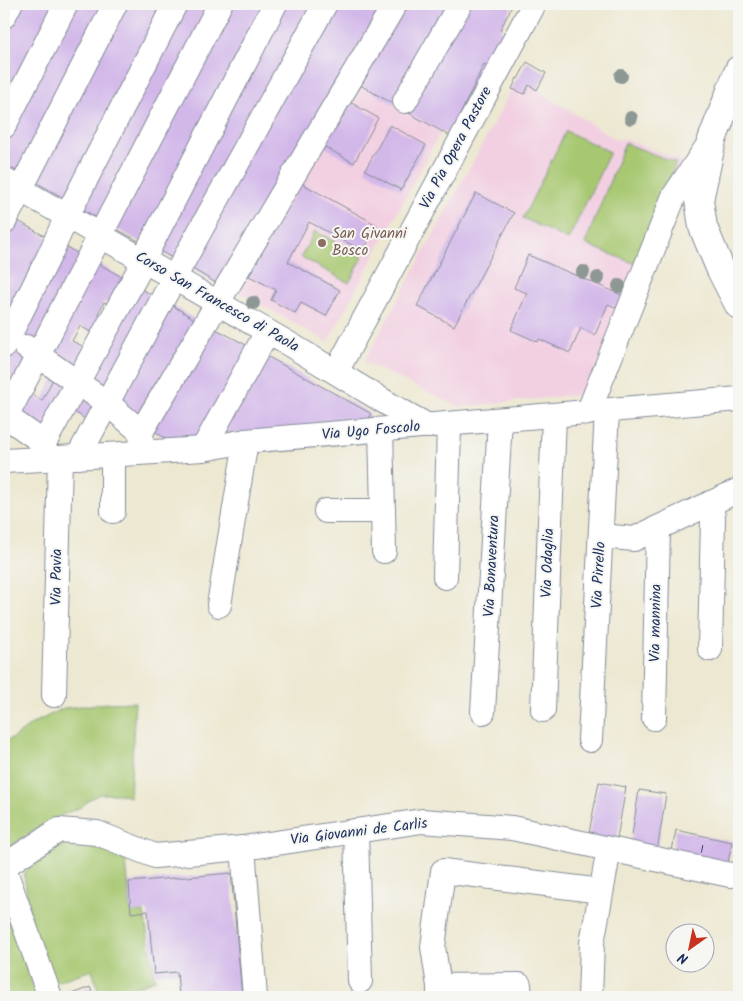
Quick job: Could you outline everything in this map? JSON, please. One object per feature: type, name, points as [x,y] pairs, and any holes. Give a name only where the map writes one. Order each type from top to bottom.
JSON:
[{"type":"main road","points":[[736,91],[712,140],[699,200],[703,227],[720,268],[739,306]]},
{"type":"street","points":[[4,16],[10,4]]},
{"type":"street","points":[[4,126],[66,4]]},
{"type":"street","points":[[4,222],[12,185],[115,4]]},
{"type":"street","points":[[175,4],[66,216],[50,254],[5,338],[38,355],[107,403],[142,442],[217,303],[395,4]]},
{"type":"street","points":[[56,454],[5,418],[220,4]]},
{"type":"street","points":[[56,454],[77,382],[144,261],[275,4]]},
{"type":"street","points":[[56,454],[107,403],[325,4]]},
{"type":"street","points":[[405,101],[460,4]]},
{"type":"street","name":"Via Pia Opera Pastore","points":[[336,372],[534,4]]},
{"type":"street","name":"Via Pirrello","points":[[590,740],[601,536],[597,412],[674,196],[712,140]]},
{"type":"street","name":"Corso San Francesco di Paola","points":[[12,185],[390,405],[439,426]]},
{"type":"street","points":[[203,449],[267,332]]},
{"type":"street","name":"Via Ugo Foscolo","points":[[4,461],[56,454],[113,455],[142,442],[203,449],[246,441],[739,399]]},
{"type":"street","name":"Via Odaglia","points":[[543,710],[554,416]]},
{"type":"street","name":"Via Bonaventura","points":[[483,712],[500,420]]},
{"type":"street","points":[[439,426],[445,577]]},
{"type":"street","points":[[380,430],[384,551]]},
{"type":"street","points":[[220,605],[246,441]]},
{"type":"street","name":"Via Pavia","points":[[54,695],[56,454]]},
{"type":"street","points":[[113,455],[113,511]]},
{"type":"street","points":[[601,536],[634,539],[739,490]]},
{"type":"street","points":[[710,649],[711,503]]},
{"type":"street","points":[[326,511],[383,511]]},
{"type":"street","name":"Via mannina","points":[[654,718],[658,528]]},
{"type":"street","name":"Via Giovanni de Carlis","points":[[4,867],[59,830],[97,833],[155,856],[243,848],[422,821],[512,828],[730,874],[739,874]]},
{"type":"street","points":[[356,831],[360,981]]},
{"type":"street","points":[[243,848],[255,997]]},
{"type":"street","points":[[590,997],[592,944],[608,849]]},
{"type":"street","points":[[4,867],[50,997]]},
{"type":"street","points":[[520,997],[519,986],[439,992],[433,947],[443,871],[601,891]]},
{"type":"shaded area","points":[[517,78],[617,140],[625,139],[681,160],[586,394],[459,407],[364,362]]},
{"type":"shaded area","name":"San Givanni Bosco","points":[[354,82],[441,131],[328,342],[237,291]]},
{"type":"green space","points":[[566,131],[610,152],[568,240],[523,218]]},
{"type":"green space","points":[[625,143],[676,163],[636,264],[585,244]]},
{"type":"green space","points":[[315,231],[363,257],[349,283],[301,257]]},
{"type":"green space","points":[[135,702],[130,797],[120,794],[100,794],[90,799],[81,807],[51,820],[4,850],[4,741],[13,738],[32,724],[64,708]]},
{"type":"green space","points":[[70,840],[110,847],[119,853],[126,862],[131,912],[144,912],[155,980],[100,996],[92,970],[52,983],[32,926],[24,875],[32,861],[49,846]]},
{"type":"green space","points":[[4,904],[9,921],[37,997],[4,997]]},
{"type":"building","points":[[17,4],[60,4],[4,115],[4,29]]},
{"type":"building","points":[[73,4],[111,4],[23,175],[4,164],[4,140]]},
{"type":"building","points":[[120,4],[171,4],[69,201],[32,180]]},
{"type":"building","points":[[181,4],[217,4],[104,222],[77,206]]},
{"type":"building","points":[[225,4],[270,4],[144,244],[111,226]]},
{"type":"building","points":[[281,4],[320,4],[178,261],[154,248]]},
{"type":"building","points":[[332,4],[389,4],[221,286],[186,265]]},
{"type":"building","points":[[406,4],[455,4],[395,105],[360,85]]},
{"type":"building","points":[[467,4],[513,4],[500,30],[505,33],[488,66],[484,64],[450,136],[407,112]]},
{"type":"building","points":[[527,62],[546,73],[537,90],[529,85],[525,94],[512,89]]},
{"type":"building","points":[[348,101],[378,118],[354,163],[323,146]]},
{"type":"building","name":"San Givanni Bosco","points":[[390,125],[426,145],[401,190],[365,170]]},
{"type":"building","points":[[301,183],[377,225],[363,251],[309,222],[288,262],[340,290],[326,316],[301,303],[295,313],[271,300],[276,290],[249,276]]},
{"type":"building","points":[[476,193],[514,213],[454,326],[417,306]]},
{"type":"building","points":[[11,217],[48,238],[4,327],[4,231]]},
{"type":"building","points":[[61,244],[84,257],[38,350],[15,335]]},
{"type":"building","points":[[528,255],[624,296],[619,309],[608,304],[595,335],[581,328],[570,353],[539,339],[538,342],[511,330],[527,293],[514,288]]},
{"type":"building","points":[[92,260],[127,280],[112,306],[104,302],[98,314],[104,318],[96,335],[80,326],[72,341],[91,350],[78,376],[44,353]]},
{"type":"building","points":[[134,285],[159,299],[106,397],[84,381]]},
{"type":"building","points":[[167,302],[199,322],[144,420],[114,400]]},
{"type":"building","points":[[210,326],[252,348],[201,442],[173,443],[151,429]]},
{"type":"building","points":[[11,344],[32,358],[4,408],[4,360]]},
{"type":"building","points":[[263,354],[370,413],[370,421],[218,435]]},
{"type":"building","points":[[55,375],[71,385],[43,436],[10,417],[31,393],[42,401]]},
{"type":"building","points":[[78,390],[101,404],[91,423],[69,408]]},
{"type":"building","points":[[599,782],[626,787],[616,844],[588,838]]},
{"type":"building","points":[[639,790],[666,794],[657,852],[630,848]]},
{"type":"building","points":[[676,830],[732,842],[727,868],[671,856]]},
{"type":"building","points":[[231,873],[242,996],[179,997],[177,972],[154,974],[148,911],[131,913],[129,882]]},
{"type":"building","points":[[90,987],[94,997],[70,997],[69,995]]},
{"type":"building","points":[[123,992],[125,997],[111,997]]},
{"type":"place","name":"San Givanni Bosco","points":[[322,243]]}]
